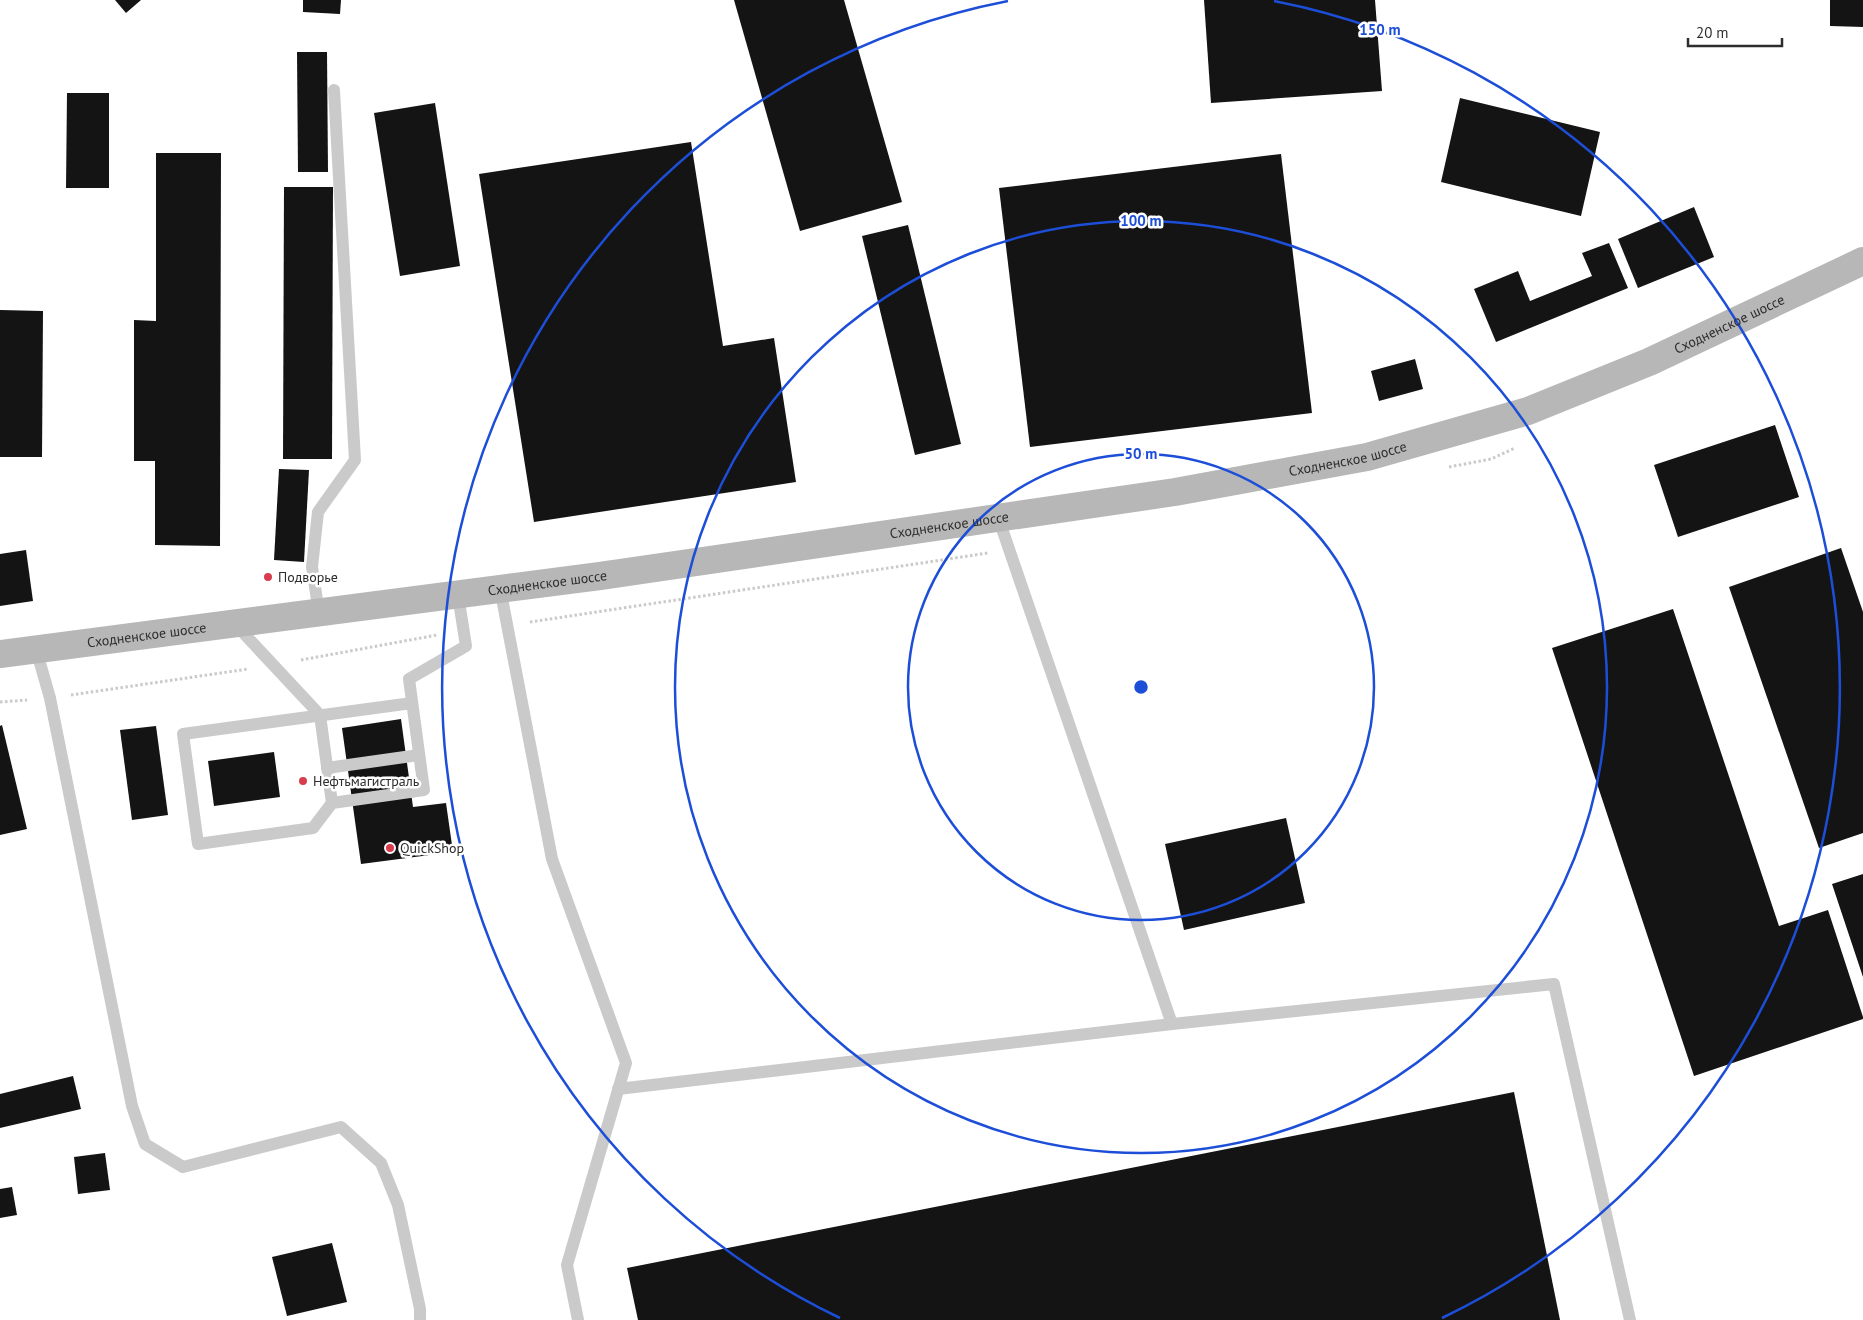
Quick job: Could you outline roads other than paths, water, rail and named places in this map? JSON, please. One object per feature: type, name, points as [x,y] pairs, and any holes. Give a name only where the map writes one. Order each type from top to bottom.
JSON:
[{"type":"main road","name":"Сходненское шоссе","points":[[0,654],[600,576],[1175,492],[1367,457],[1528,411],[1650,362],[1863,261]]},
{"type":"lane","points":[[319,613],[312,566],[318,512],[355,460],[334,90]]},
{"type":"lane","points":[[998,517],[1172,1024]]},
{"type":"lane","points":[[500,588],[552,859],[626,1063],[567,1265],[578,1320]]},
{"type":"lane","points":[[412,703],[183,734],[198,844],[313,828],[332,803],[424,790],[409,679],[466,646],[458,595]]},
{"type":"lane","points":[[235,624],[320,715],[332,803]]},
{"type":"lane","points":[[36,649],[50,698],[132,1106],[145,1144],[183,1167],[341,1127],[381,1163],[398,1205],[420,1309],[420,1320]]},
{"type":"lane","points":[[327,768],[420,755]]},
{"type":"lane","points":[[618,1089],[1172,1024],[1554,984],[1630,1320]]},
{"type":"place","name":"Подворье","points":[[268,577]]},
{"type":"place","name":"Нефтьмагистраль","points":[[303,781]]},
{"type":"place","name":"QuickShop","points":[[390,848]]}]
